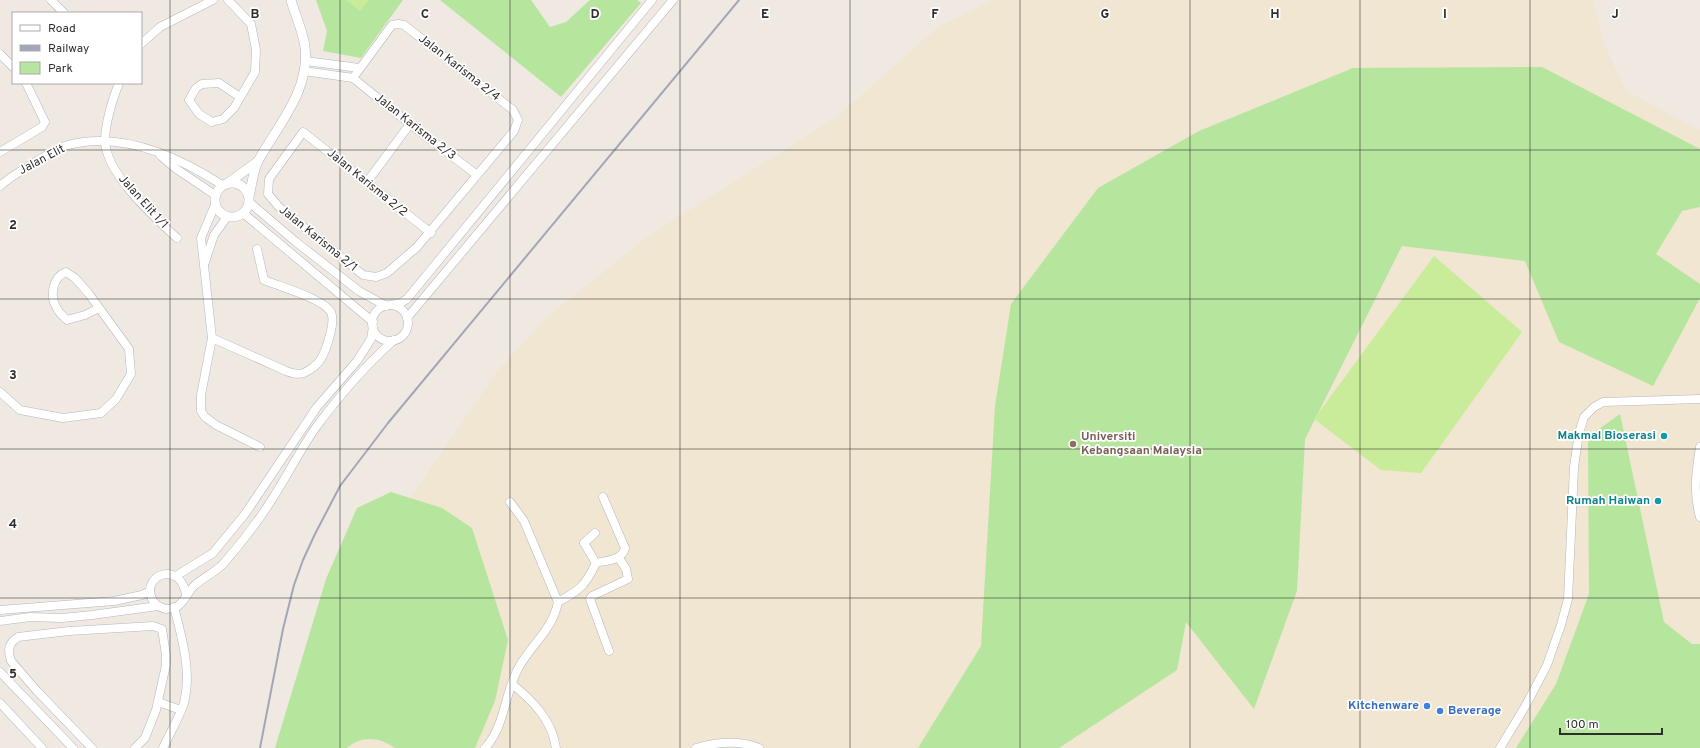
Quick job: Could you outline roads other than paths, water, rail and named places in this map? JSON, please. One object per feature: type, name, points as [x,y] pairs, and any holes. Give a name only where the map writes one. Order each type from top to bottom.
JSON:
[{"type":"street","points":[[51,0],[63,12]]},
{"type":"street","points":[[142,43],[160,27],[213,0]]},
{"type":"street","points":[[228,0],[251,24],[256,50],[254,72],[234,108],[223,120],[212,122],[198,114],[189,100],[196,88],[202,84],[218,83],[240,97]]},
{"type":"street","points":[[215,205],[220,212],[227,217],[235,217],[243,213],[249,199],[257,162],[291,107],[304,72],[306,61],[305,46],[291,0]]},
{"type":"street","points":[[176,576],[213,553],[245,514],[317,407],[357,362],[371,339],[376,312],[389,306],[400,304],[407,299],[652,0]]},
{"type":"street","points":[[407,318],[673,0]]},
{"type":"street","name":"Jalan Karisma 2/4","points":[[353,78],[392,25],[404,25],[513,110],[518,120],[514,131],[477,175]]},
{"type":"street","points":[[0,54],[12,66]]},
{"type":"street","points":[[306,61],[359,68]]},
{"type":"street","points":[[304,72],[353,78]]},
{"type":"street","name":"Jalan Karisma 2/3","points":[[353,78],[477,175]]},
{"type":"street","points":[[0,152],[42,127],[45,122],[26,84]]},
{"type":"street","points":[[105,140],[109,110],[119,84]]},
{"type":"street","points":[[366,182],[410,124]]},
{"type":"street","name":"Jalan Karisma 2/2","points":[[303,132],[430,233]]},
{"type":"street","name":"Jalan Karisma 2/1","points":[[303,132],[269,179],[268,194],[279,207],[363,275],[376,277],[388,273],[418,247],[430,233]]},
{"type":"street","name":"Jalan Elit","points":[[0,186],[10,177],[64,147],[105,140],[126,143],[179,160],[225,184]]},
{"type":"street","name":"Jalan Elit 1/1","points":[[105,140],[112,166],[153,216],[177,238]]},
{"type":"street","name":"Jalan Elit","points":[[158,153],[175,168],[215,195]]},
{"type":"street","points":[[257,162],[225,184],[215,195],[215,205],[201,238],[212,338],[201,395],[201,410],[205,417],[216,425],[260,447]]},
{"type":"street","points":[[430,233],[477,175]]},
{"type":"street","points":[[225,184],[232,182],[245,188],[249,199],[296,242],[359,291],[389,306],[398,307],[404,312],[407,318],[407,329],[400,338],[394,340],[381,338],[376,333],[373,324],[243,213]]},
{"type":"street","points":[[204,265],[214,235],[227,217]]},
{"type":"street","points":[[212,338],[296,374],[303,373],[314,367],[321,360],[333,321],[332,313],[326,306],[308,296],[264,280],[257,249]]},
{"type":"street","points":[[0,392],[20,410],[63,418],[101,413],[116,399],[131,374],[129,349],[99,308],[75,278],[66,272],[59,274],[54,283],[54,300],[58,310],[67,320],[85,315],[99,308]]},
{"type":"street","points":[[186,595],[181,580],[176,576],[169,574],[158,576],[151,585],[150,591],[153,601],[158,606],[165,609],[174,607],[181,602],[195,585],[221,566],[255,526],[317,425],[378,355],[394,340]]},
{"type":"street","points":[[1500,748],[1547,665],[1561,625],[1568,599],[1574,466],[1579,433],[1584,418],[1594,407],[1603,402],[1700,399]]},
{"type":"street","points":[[1700,447],[1698,468],[1695,475],[1697,506],[1700,517]]},
{"type":"street","points":[[596,562],[619,558],[624,552],[625,548],[603,497]]},
{"type":"street","points":[[485,748],[496,734],[518,668],[551,622],[558,602],[524,521],[510,502]]},
{"type":"street","points":[[595,533],[584,543],[596,562]]},
{"type":"street","points":[[609,651],[590,599],[628,579],[626,569],[619,558]]},
{"type":"street","points":[[558,602],[583,586],[596,562]]},
{"type":"street","points":[[0,610],[114,601],[142,595],[150,591]]},
{"type":"street","points":[[0,621],[30,617],[64,617],[128,612],[158,606]]},
{"type":"street","points":[[162,748],[184,703],[186,657],[174,607]]},
{"type":"street","points":[[64,617],[66,632]]},
{"type":"street","points":[[92,748],[37,691],[11,660],[9,655],[9,647],[11,642],[18,637],[66,632],[152,626],[162,629],[166,665],[158,702],[146,738],[135,748]]},
{"type":"street","points":[[0,672],[26,701],[73,748]]},
{"type":"street","points":[[512,684],[525,694],[539,709],[551,728],[556,748]]},
{"type":"street","points":[[26,701],[37,691]]},
{"type":"street","points":[[158,702],[181,710]]},
{"type":"street","points":[[0,704],[42,748]]},
{"type":"street","points":[[696,748],[721,742],[738,743],[759,748]]},
{"type":"railway","points":[[260,748],[283,629],[294,585],[315,534],[340,486],[388,423],[739,0]]},
{"type":"place","name":"Makmal Bioserasi","points":[[1664,436]]},
{"type":"place","name":"Universiti Kebangsaan Malaysia","points":[[1073,444]]},
{"type":"place","name":"Rumah Haiwan","points":[[1658,501]]},
{"type":"place","name":"Kitchenware","points":[[1427,706]]},
{"type":"place","name":"Beverage","points":[[1440,711]]}]
